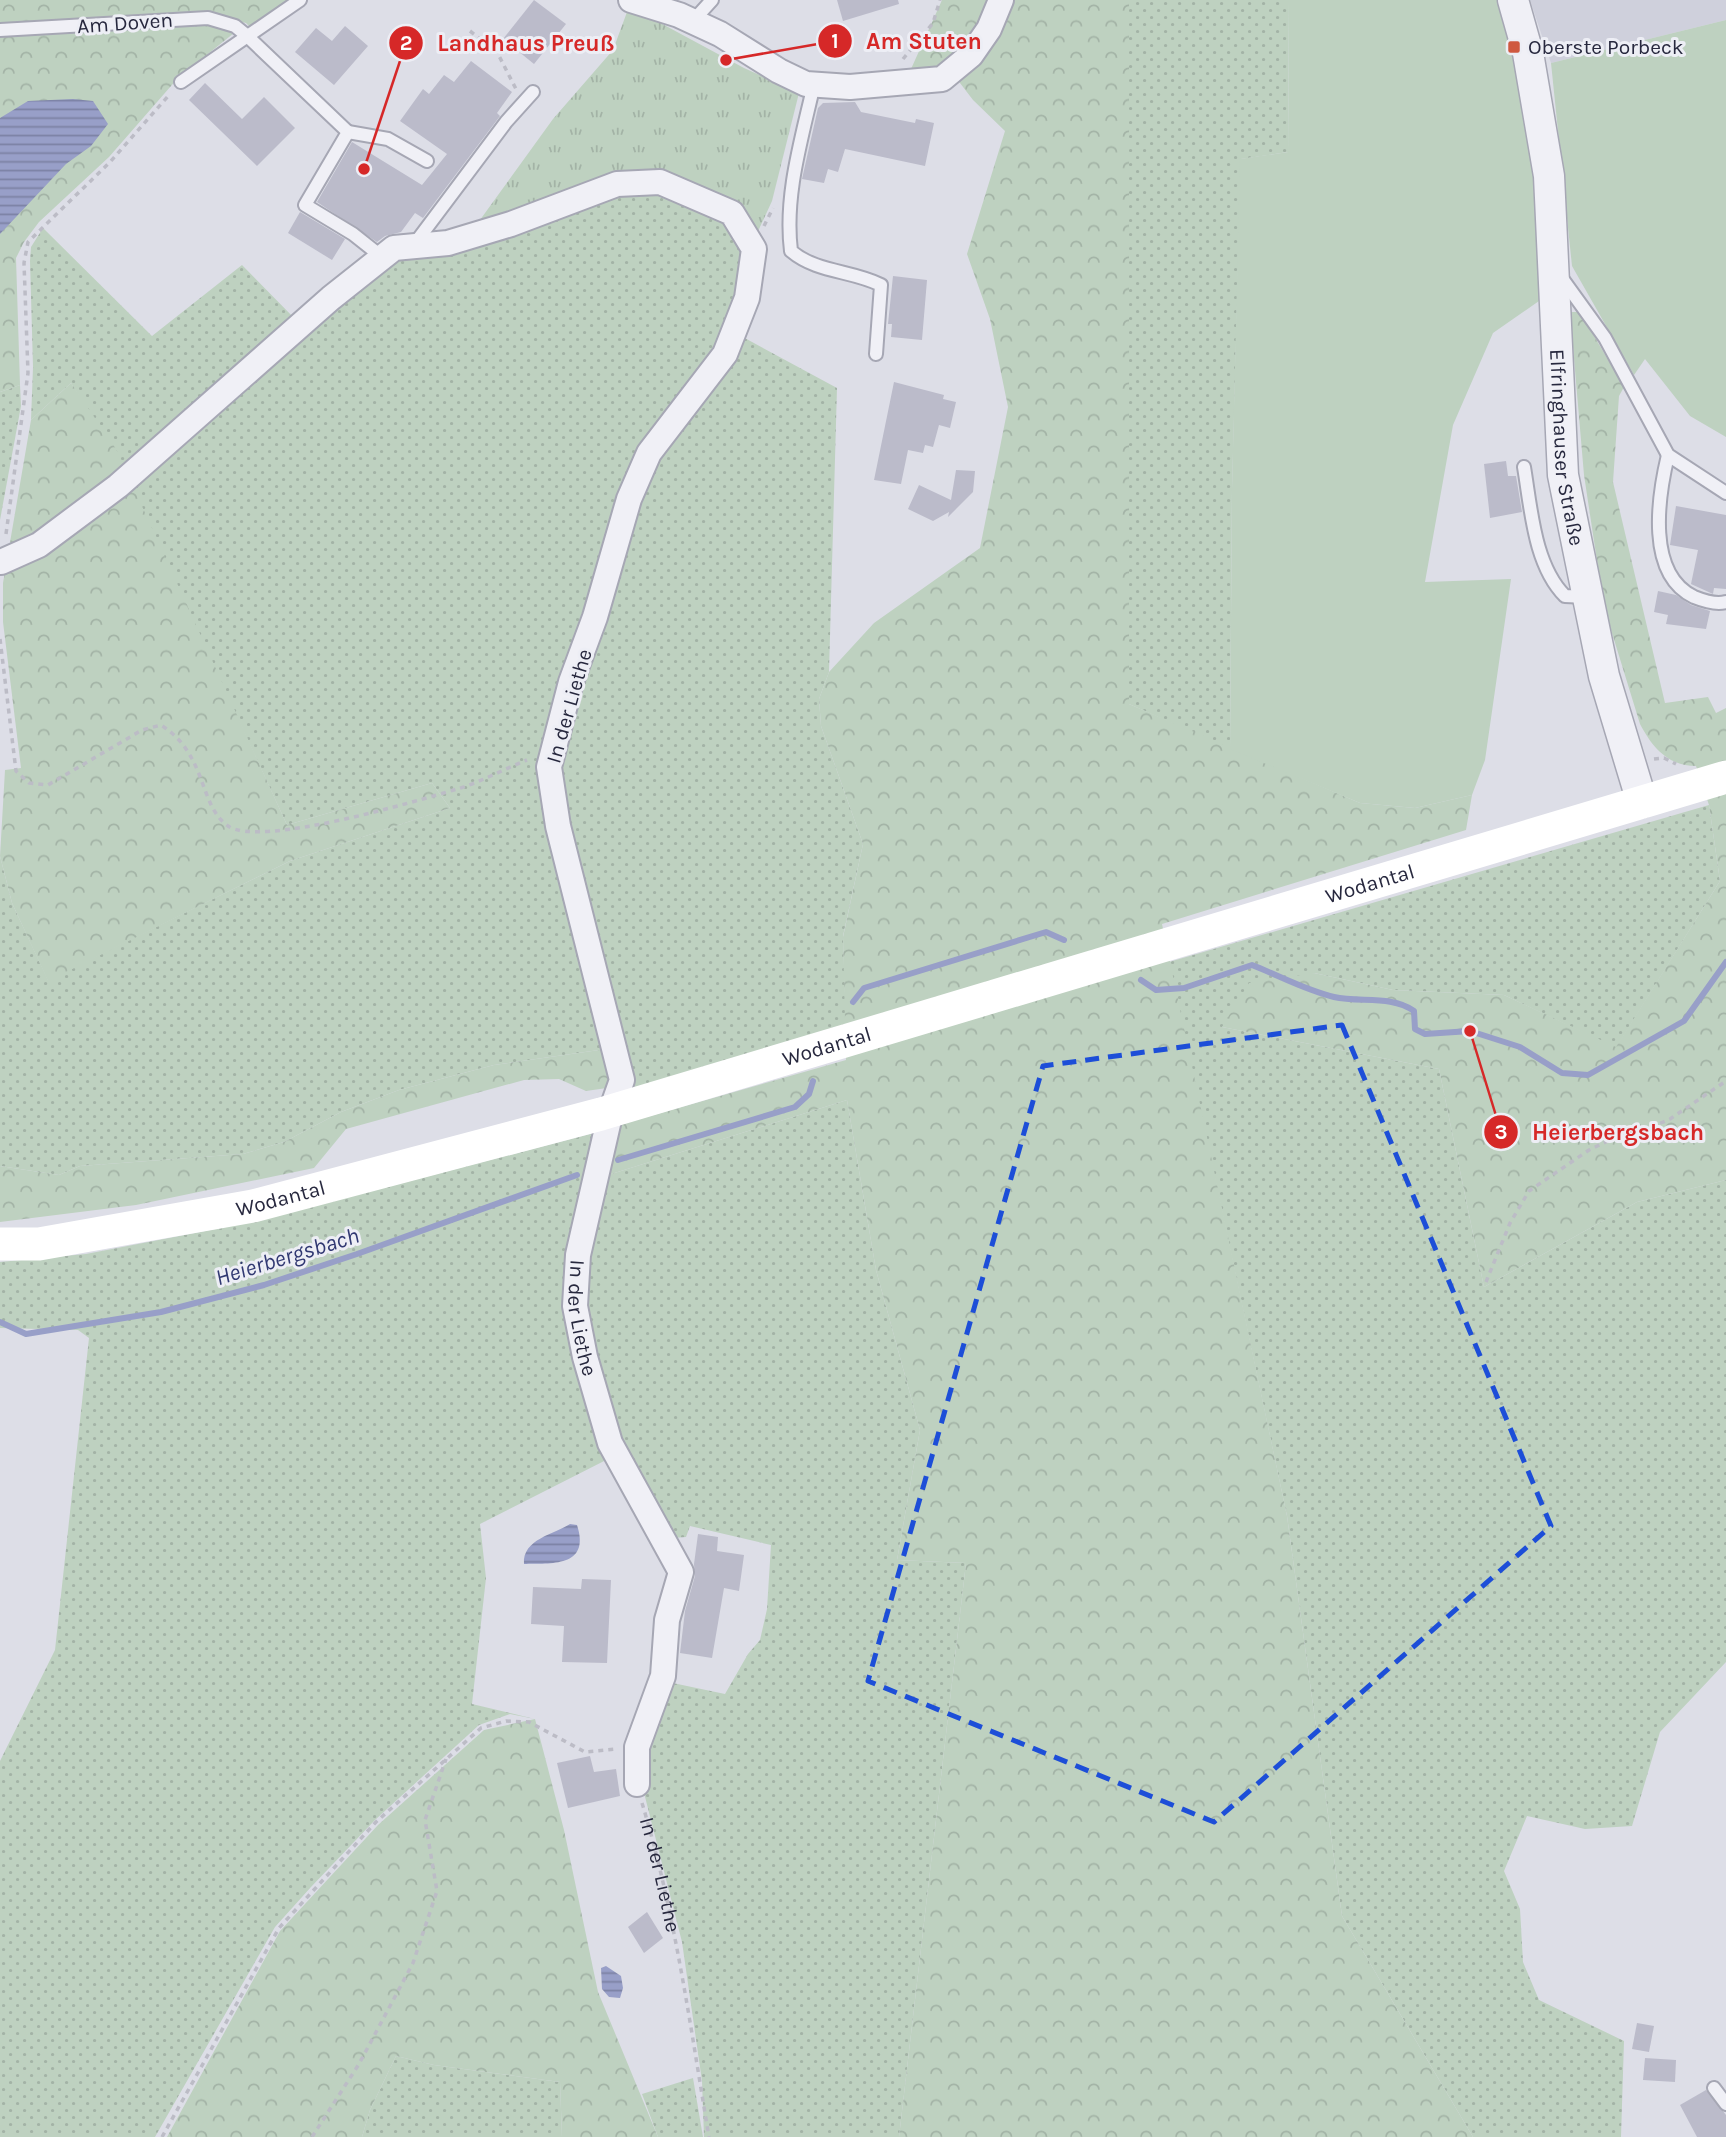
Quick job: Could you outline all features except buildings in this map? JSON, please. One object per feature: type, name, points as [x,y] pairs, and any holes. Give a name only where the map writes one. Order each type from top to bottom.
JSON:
[{"type":"main road","points":[[1642,802],[1726,777]]},
{"type":"main road","name":"Wodantal","points":[[0,1244],[39,1244],[253,1206],[611,1111],[1642,802]]},
{"type":"street","points":[[631,0],[693,22],[806,84],[850,88],[942,79],[971,55],[989,29],[1000,0]]},
{"type":"street","name":"Elfringhauser Straße","points":[[1513,0],[1528,53],[1549,176],[1563,475],[1604,676],[1642,802]]},
{"type":"street","name":"In der Liethe","points":[[1,562],[39,545],[118,485],[331,298],[394,248],[448,243],[486,232],[617,184],[660,181],[732,213],[754,249],[747,298],[725,354],[649,453],[629,499],[595,617],[571,682],[549,767],[558,826],[622,1080],[611,1111],[578,1255],[575,1306],[588,1368],[610,1443],[681,1572],[667,1620],[663,1675],[636,1747],[637,1784]]},
{"type":"lane","points":[[181,82],[300,0]]},
{"type":"lane","points":[[693,22],[712,0]]},
{"type":"lane","name":"Am Doven","points":[[0,30],[208,18],[235,26],[348,132]]},
{"type":"lane","points":[[814,84],[793,190],[788,231],[791,251],[802,261],[866,278],[881,285],[876,354]]},
{"type":"lane","points":[[413,246],[533,92]]},
{"type":"lane","points":[[382,257],[353,234],[305,205],[348,132],[388,139],[427,161]]},
{"type":"lane","points":[[1554,268],[1605,338],[1668,455],[1726,493]]},
{"type":"lane","points":[[1668,455],[1660,513],[1661,547],[1671,576],[1684,592],[1704,601],[1726,602]]},
{"type":"lane","points":[[1524,467],[1539,547],[1555,587],[1565,596],[1587,597]]},
{"type":"lane","points":[[1714,2088],[1726,2104]]},
{"type":"path","points":[[895,82],[901,61],[933,23],[940,0]]},
{"type":"path","points":[[470,31],[498,52],[523,103]]},
{"type":"path","points":[[1,562],[17,467],[28,373],[23,263],[28,242],[111,161],[181,82]]},
{"type":"path","points":[[0,639],[16,771],[29,783],[48,785],[142,730],[161,725],[187,747],[214,810],[227,825],[243,832],[307,828],[459,789],[554,748]]},
{"type":"path","points":[[1486,1282],[1510,1223],[1530,1191],[1589,1150],[1618,1136],[1642,1131],[1670,1119],[1726,1081]]},
{"type":"path","points":[[162,2137],[279,1928],[376,1822],[481,1727],[506,1721],[529,1722],[585,1752],[636,1747]]},
{"type":"path","points":[[312,2137],[359,2064],[412,1963],[437,1891],[425,1820],[446,1758]]},
{"type":"path","name":"In der Liethe","points":[[637,1784],[655,1847],[677,1945],[709,2137]]},
{"type":"highlighted area","points":[[1342,1025],[1551,1526],[1214,1822],[868,1681],[1043,1066]]},
{"type":"shaded area","points":[[1530,0],[1726,0],[1726,20],[1551,63]]},
{"type":"green space","points":[[0,0],[293,0],[251,28],[246,23],[208,14],[0,25]]},
{"type":"green space","points":[[942,0],[1129,0],[1129,704],[1360,803],[1415,808],[1472,795],[1466,830],[1162,924],[1287,1516],[1342,1916],[1473,2137],[899,2137],[966,1563],[897,1560],[920,1430],[876,1270],[847,1100],[605,1176],[615,1126],[846,1060],[843,937],[863,844],[821,726],[819,699],[829,672],[874,623],[980,548],[1008,407],[990,319],[967,254],[1005,131],[973,100],[947,66],[911,69]]},
{"type":"green space","points":[[1129,0],[1289,0],[1288,152],[1241,159],[1232,489],[1230,749],[1129,704]]},
{"type":"green space","points":[[1289,0],[1499,0],[1524,93],[1537,183],[1539,301],[1493,333],[1453,425],[1425,582],[1511,579],[1485,760],[1472,795],[1415,808],[1360,803],[1230,749],[1232,489],[1240,159],[1288,152]]},
{"type":"green space","points":[[627,12],[653,19],[744,68],[799,93],[772,201],[754,240],[664,177],[472,231],[553,119],[613,50]]},
{"type":"green space","points":[[1726,20],[1726,437],[1690,416],[1645,359],[1634,375],[1572,266],[1551,63]]},
{"type":"green space","points":[[209,24],[234,33],[178,78],[109,157],[39,222],[24,242],[16,258],[20,385],[0,392],[0,35],[126,25]]},
{"type":"green space","points":[[657,186],[727,219],[749,255],[723,348],[669,415],[551,736],[606,1049],[494,1065],[399,1090],[341,1112],[284,1142],[243,1154],[80,1166],[59,1175],[0,1166],[0,856],[12,903],[48,980],[290,861],[450,808],[432,783],[287,825],[129,482],[397,253],[579,202]]},
{"type":"green space","points":[[43,228],[152,336],[242,265],[298,322],[125,471],[71,383],[31,420],[33,367],[30,261],[31,247]]},
{"type":"green space","points":[[1570,312],[1580,312],[1624,387],[1619,396],[1613,482],[1665,703],[1708,697],[1716,713],[1726,708],[1726,1180],[1637,1202],[1484,1287],[1439,1069],[1222,1027],[1249,983],[1314,973],[1393,990],[1504,995],[1616,1047],[1720,881],[1709,805],[1696,766],[1677,763],[1662,754],[1640,724],[1604,607],[1584,475]]},
{"type":"green space","points":[[741,336],[837,388],[829,672],[819,699],[821,726],[863,844],[843,936],[846,1024],[626,1092],[557,766],[653,455]]},
{"type":"green space","points":[[71,383],[116,449],[287,825],[432,783],[450,808],[290,861],[48,981],[12,903],[0,856],[5,770],[21,768],[3,622],[3,583],[31,420]]},
{"type":"green space","points":[[20,385],[21,406],[0,520],[0,392]]},
{"type":"green space","points":[[1709,805],[1720,881],[1616,1048],[1504,995],[1393,990],[1314,973],[1222,1027],[1439,1069],[1484,1287],[1637,1202],[1726,1180],[1726,1662],[1660,1732],[1632,1826],[1585,1829],[1527,1816],[1504,1871],[1520,1909],[1523,1962],[1539,2000],[1624,2041],[1621,2137],[1473,2137],[1342,1916],[1287,1516],[1169,962]]},
{"type":"green space","points":[[606,1049],[614,1087],[586,1091],[559,1079],[524,1080],[346,1129],[314,1168],[136,1205],[0,1222],[0,1166],[59,1175],[80,1166],[243,1154],[284,1142],[341,1112],[399,1090],[494,1065]]},
{"type":"green space","points":[[847,1100],[876,1270],[920,1430],[897,1560],[966,1563],[899,2137],[704,2137],[702,2081],[682,1942],[642,1785],[642,1748],[668,1682],[725,1694],[748,1654],[760,1640],[767,1609],[771,1545],[690,1526],[686,1537],[673,1538],[608,1423],[581,1303],[605,1176]]},
{"type":"green space","points":[[594,1133],[572,1258],[612,1457],[480,1524],[486,1578],[472,1704],[535,1719],[510,1714],[479,1725],[375,1820],[311,1887],[275,1927],[155,2137],[0,2137],[0,1761],[55,1650],[89,1338],[78,1330],[0,1328],[0,1262],[86,1254],[252,1222]]},
{"type":"green space","points":[[535,1719],[564,1830],[598,1992],[658,2137],[562,2137],[560,2082],[434,2065],[396,2056],[370,2110],[362,2137],[167,2137],[280,1931],[378,1825],[484,1730]]},
{"type":"green space","points":[[396,2056],[434,2065],[560,2082],[562,2137],[362,2137],[370,2110]]},
{"type":"green space","points":[[693,2078],[703,2137],[658,2137],[642,2094]]},
{"type":"water","points":[[28,101],[93,101],[108,124],[91,146],[66,164],[0,234],[0,118]]},
{"type":"water","points":[[570,1524],[577,1525],[580,1539],[573,1556],[556,1563],[524,1564],[528,1549],[534,1543]]},
{"type":"water","points":[[606,1966],[621,1976],[623,1988],[620,1998],[609,1997],[602,1989],[601,1968]]},
{"type":"waterway","name":"Heierbergsbach","points":[[853,1002],[864,988],[1046,932],[1064,940]]},
{"type":"waterway","name":"Heierbergsbach","points":[[1141,980],[1156,990],[1184,988],[1252,965],[1334,997],[1385,1001],[1405,1006],[1414,1011],[1415,1029],[1425,1034],[1470,1031],[1520,1047],[1562,1073],[1588,1075],[1684,1021],[1726,962]]},
{"type":"waterway","name":"Heierbergsbach","points":[[618,1160],[795,1107],[809,1094],[813,1081]]},
{"type":"waterway","name":"Heierbergsbach","points":[[0,1322],[26,1334],[161,1312],[264,1285],[577,1175]]},
{"type":"place","name":"Oberste Porbeck","points":[[1514,47]]},
{"type":"place","name":"Am Stuten","points":[[726,60]]},
{"type":"place","name":"Landhaus Preuß","points":[[364,169]]},
{"type":"place","name":"Heierbergsbach","points":[[1470,1031]]}]
